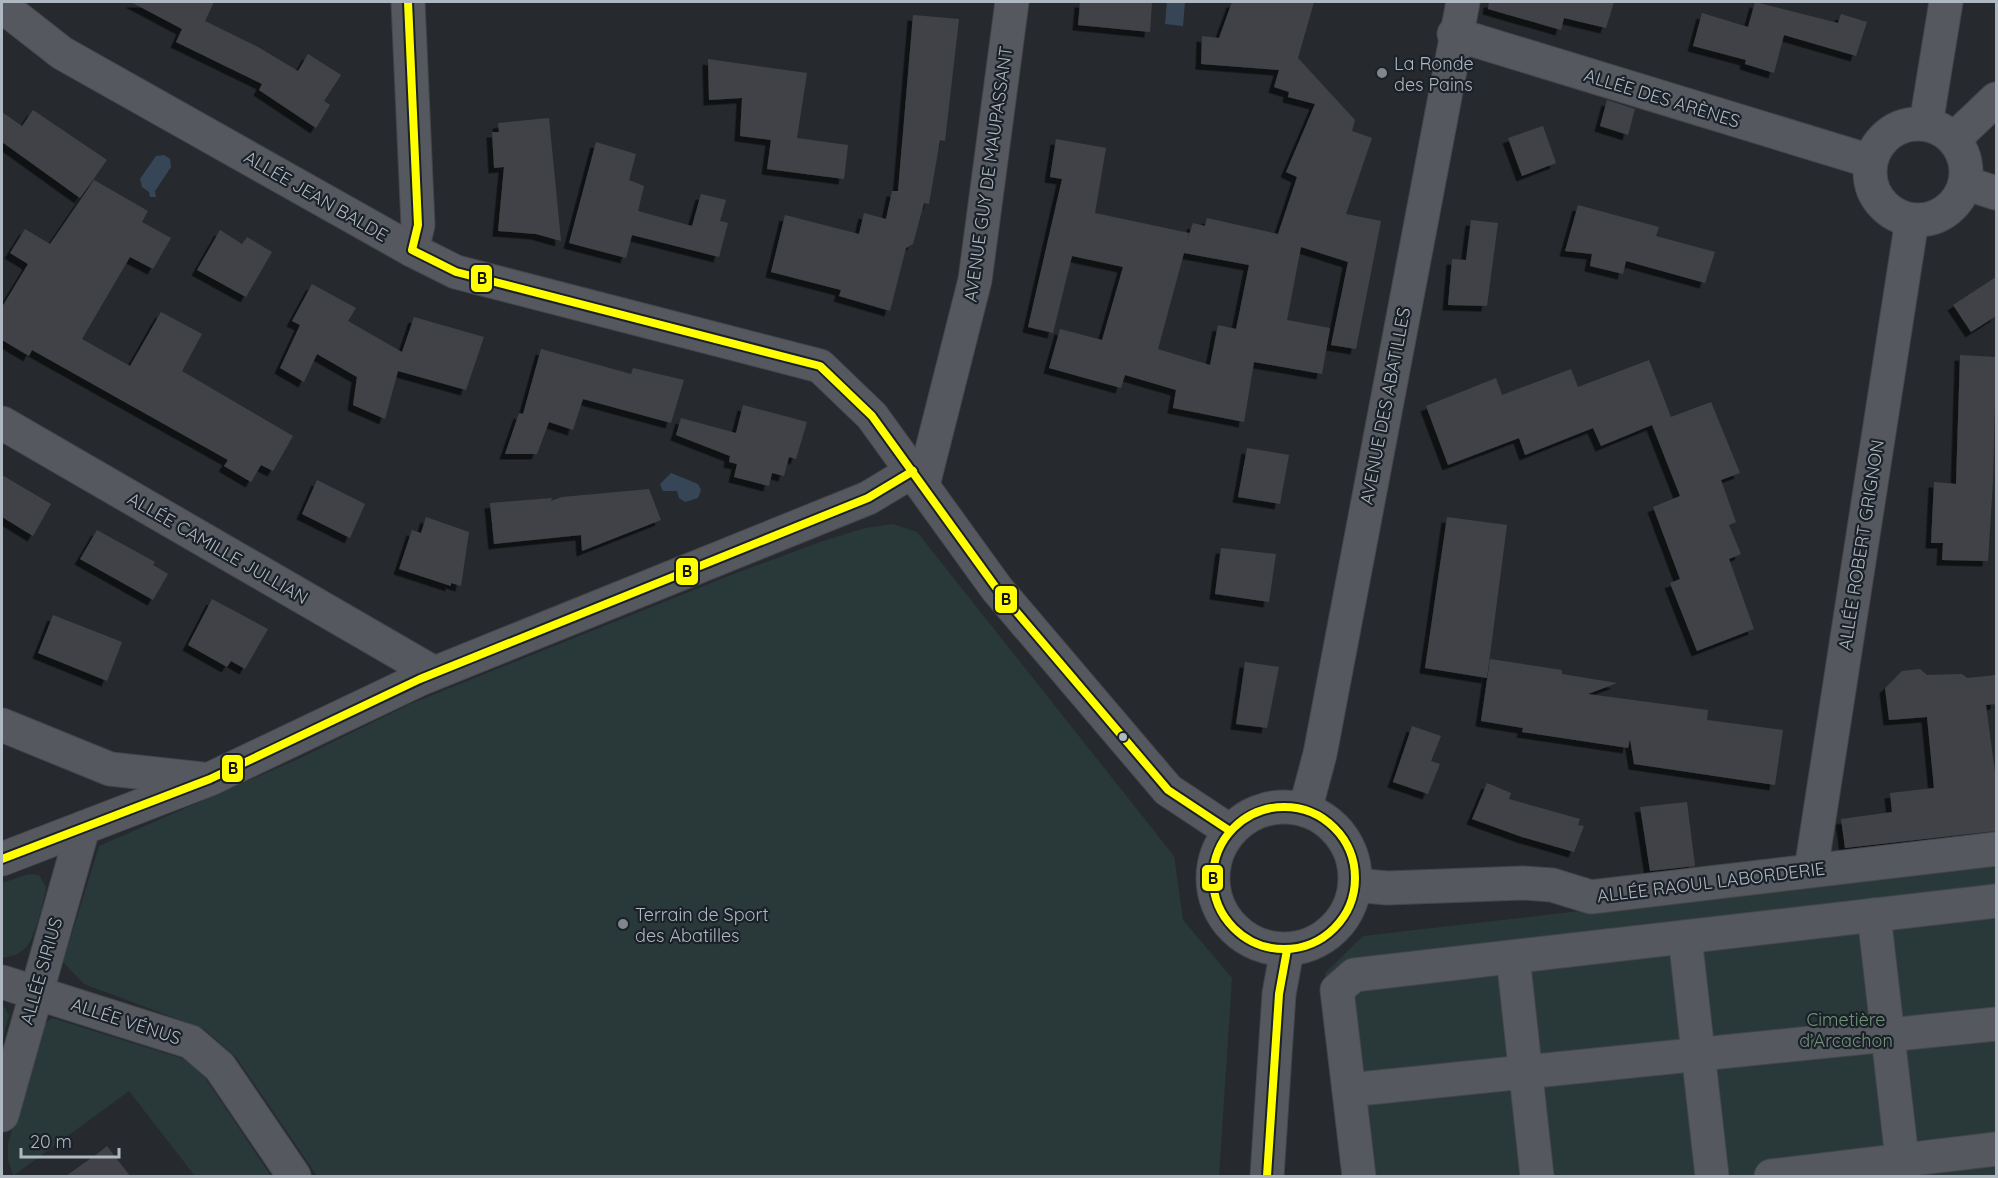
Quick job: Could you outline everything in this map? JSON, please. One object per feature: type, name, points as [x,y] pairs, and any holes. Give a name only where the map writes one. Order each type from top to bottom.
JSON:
[{"type":"street","points":[[408,2],[418,225],[412,250]]},
{"type":"street","name":"AVENUE GUY DE MAUPASSANT","points":[[918,478],[975,280],[1012,2]]},
{"type":"street","name":"AVENUE DES ABATILLES","points":[[1305,810],[1320,754],[1455,34],[1463,2]]},
{"type":"street","points":[[1940,132],[1946,2]]},
{"type":"street","name":"ALLÉE JEAN BALDE","points":[[2,6],[62,52],[412,250],[456,272],[820,366],[872,416],[997,589],[1168,790],[1230,831]]},
{"type":"street","name":"ALLÉE DES ARÈNES","points":[[1455,34],[1870,161]]},
{"type":"street","points":[[1940,132],[1996,99]]},
{"type":"street","points":[[1912,124],[1940,132],[1962,152],[1966,167],[1965,183],[1960,196],[1940,215],[1926,220],[1912,220],[1896,216],[1878,200],[1869,177],[1870,161],[1876,147],[1898,128],[1912,124]]},
{"type":"street","points":[[1965,183],[1996,193]]},
{"type":"street","name":"ALLÉE ROBERT GRIGNON","points":[[1811,870],[1912,220]]},
{"type":"street","name":"ALLÉE CAMILLE JULLIAN","points":[[2,423],[434,673]]},
{"type":"street","points":[[2,859],[210,779],[434,673],[918,478]]},
{"type":"street","points":[[2,725],[110,769],[210,779]]},
{"type":"street","points":[[1289,807],[1305,810],[1323,818],[1343,839],[1354,866],[1355,885],[1350,906],[1340,923],[1325,937],[1307,946],[1287,950],[1260,946],[1236,932],[1219,910],[1212,883],[1216,856],[1230,831],[1256,812],[1289,807]]},
{"type":"street","name":"ALLÉE SIRIUS","points":[[2,1115],[83,828]]},
{"type":"street","name":"ALLÉE RAOUL LABORDERIE","points":[[1355,885],[1387,888],[1523,883],[1552,885],[1591,897],[1996,849]]},
{"type":"street","points":[[1359,1176],[1337,990],[1354,975],[1996,901]]},
{"type":"street","points":[[1874,915],[1903,1168]]},
{"type":"street","points":[[1685,937],[1712,1176]]},
{"type":"street","points":[[1267,1176],[1279,994],[1287,950]]},
{"type":"street","points":[[1513,957],[1537,1176]]},
{"type":"street","name":"ALLÉE VÉNUS","points":[[2,982],[191,1042],[220,1068],[294,1176]]},
{"type":"street","points":[[1349,1090],[1996,1024]]},
{"type":"street","points":[[1771,1176],[1903,1168],[1996,1149]]},
{"type":"green space","points":[[893,524],[917,532],[1174,856],[1183,920],[1232,978],[1219,1176],[317,1176],[236,1057],[204,1029],[84,984],[63,962],[99,846],[298,759],[410,704],[736,573],[823,541],[865,528]]},
{"type":"green space","name":"Cimetière d’Arcachon","points":[[1996,863],[1996,1176],[1348,1176],[1325,973],[1363,936]]},
{"type":"green space","points":[[28,874],[39,875],[46,887],[39,918],[25,949],[16,955],[2,958],[2,883]]},
{"type":"green space","points":[[2,1003],[9,1015],[2,1042]]},
{"type":"green space","points":[[52,1018],[184,1059],[204,1076],[271,1176],[195,1176],[129,1091],[13,1176],[8,1160],[8,1144],[38,1029]]},
{"type":"water","points":[[1167,2],[1185,2],[1183,26],[1165,24]]},
{"type":"water","points":[[164,155],[170,159],[171,167],[155,191],[156,197],[150,197],[149,192],[142,187],[140,179],[156,156]]},
{"type":"water","points":[[671,473],[698,484],[701,490],[698,498],[685,502],[679,498],[677,491],[663,491],[660,484]]},
{"type":"building","points":[[131,2],[214,2],[205,21],[258,47],[298,71],[308,54],[341,75],[324,101],[330,105],[316,128],[259,90],[262,84],[176,42],[182,29]]},
{"type":"building","points":[[1080,2],[1152,2],[1150,32],[1078,25]]},
{"type":"building","points":[[1232,2],[1314,2],[1298,58],[1355,120],[1352,131],[1372,138],[1346,214],[1381,221],[1356,349],[1331,345],[1348,262],[1301,247],[1287,320],[1330,328],[1322,374],[1254,362],[1244,422],[1173,408],[1176,390],[1125,375],[1121,388],[1049,368],[1060,329],[1102,340],[1123,267],[1072,256],[1053,333],[1028,327],[1062,179],[1050,177],[1056,139],[1106,148],[1095,213],[1189,233],[1186,243],[1193,223],[1205,226],[1207,218],[1278,234],[1297,177],[1286,172],[1315,104],[1288,97],[1289,92],[1274,87],[1279,70],[1201,64],[1202,36],[1219,38]],"holes":[[[1184,253],[1249,265],[1236,329],[1218,325],[1210,365],[1158,349]]]},
{"type":"building","points":[[1489,2],[1614,2],[1606,28],[1564,18],[1561,30],[1488,9]]},
{"type":"building","points":[[1755,2],[1838,23],[1841,14],[1867,22],[1856,56],[1784,35],[1774,73],[1745,64],[1746,60],[1693,46],[1702,13],[1748,27]]},
{"type":"building","points":[[913,15],[959,19],[945,141],[940,140],[929,204],[924,203],[913,244],[906,248],[890,311],[839,296],[841,290],[771,272],[785,215],[859,234],[864,213],[886,219],[892,191],[898,191]]},
{"type":"building","points":[[708,59],[807,73],[797,138],[848,145],[844,179],[767,169],[771,140],[740,136],[742,98],[709,100]]},
{"type":"building","points":[[1607,100],[1635,109],[1628,135],[1600,126]]},
{"type":"building","points":[[33,110],[107,160],[80,198],[2,142],[2,112],[22,126]]},
{"type":"building","points":[[549,118],[561,241],[536,234],[498,231],[504,167],[494,168],[492,132],[499,132],[498,123]]},
{"type":"building","points":[[1543,126],[1556,163],[1522,176],[1508,138]]},
{"type":"building","points":[[596,142],[636,154],[629,180],[644,186],[638,211],[692,226],[701,194],[726,200],[720,221],[728,223],[719,257],[632,235],[626,258],[569,243]]},
{"type":"building","points":[[94,180],[148,211],[142,222],[171,238],[153,269],[130,257],[82,339],[130,366],[161,312],[202,334],[182,371],[293,436],[273,471],[261,465],[251,482],[224,466],[228,460],[32,350],[29,356],[2,340],[2,307],[28,264],[10,253],[25,229],[50,244]]},
{"type":"building","points":[[1578,205],[1659,227],[1656,236],[1715,252],[1705,283],[1626,261],[1623,274],[1590,266],[1592,254],[1565,251]]},
{"type":"building","points":[[1471,220],[1498,223],[1487,306],[1448,305],[1452,259],[1466,260]]},
{"type":"building","points":[[220,230],[242,244],[247,237],[272,252],[246,297],[197,270]]},
{"type":"building","points":[[1996,277],[1996,316],[1971,332],[1953,305]]},
{"type":"building","points":[[312,284],[356,308],[348,321],[402,352],[414,317],[484,337],[466,390],[398,371],[385,419],[353,405],[357,377],[317,354],[304,382],[280,368],[300,325],[292,321]]},
{"type":"building","points":[[541,349],[631,374],[633,368],[684,380],[671,423],[583,399],[573,430],[549,422],[537,454],[505,454],[519,413],[523,414]]},
{"type":"building","points":[[1960,355],[1996,357],[1993,481],[1988,561],[1942,560],[1943,543],[1931,543],[1934,482],[1956,484]]},
{"type":"building","points":[[1649,360],[1671,417],[1711,402],[1740,473],[1721,480],[1736,522],[1729,525],[1741,554],[1729,559],[1754,629],[1697,651],[1670,583],[1680,579],[1653,507],[1680,496],[1652,425],[1601,446],[1593,428],[1525,455],[1519,438],[1448,465],[1426,406],[1496,378],[1502,395],[1571,369],[1578,387]]},
{"type":"building","points":[[743,405],[807,422],[796,459],[789,457],[784,476],[772,473],[769,486],[734,477],[737,464],[729,462],[730,456],[676,435],[681,418],[736,433]]},
{"type":"building","points":[[1247,448],[1289,455],[1280,504],[1238,497]]},
{"type":"building","points":[[2,475],[51,504],[33,536],[2,517]]},
{"type":"building","points":[[317,480],[365,504],[350,538],[302,514]]},
{"type":"building","points":[[649,489],[661,520],[582,551],[581,535],[494,544],[490,503],[552,498],[551,501],[562,497]]},
{"type":"building","points":[[426,517],[469,532],[461,586],[451,583],[451,586],[399,569],[412,530],[421,533]]},
{"type":"building","points":[[1447,517],[1507,525],[1487,678],[1425,668]]},
{"type":"building","points":[[97,530],[155,562],[153,565],[168,574],[153,600],[80,559]]},
{"type":"building","points":[[1221,548],[1276,554],[1269,602],[1215,594]]},
{"type":"building","points":[[212,599],[268,629],[245,669],[231,661],[227,667],[188,645]]},
{"type":"building","points":[[53,615],[122,642],[107,681],[38,653]]},
{"type":"building","points":[[1490,659],[1562,670],[1562,674],[1617,683],[1588,694],[1708,710],[1707,720],[1783,730],[1775,785],[1634,764],[1630,739],[1628,748],[1522,732],[1523,728],[1481,721]]},
{"type":"building","points":[[1245,662],[1279,667],[1267,728],[1236,724]]},
{"type":"building","points":[[1920,669],[1927,675],[1962,674],[1967,678],[1996,675],[1996,704],[1986,705],[1996,780],[1996,831],[1845,848],[1841,819],[1892,812],[1890,793],[1934,788],[1927,717],[1889,720],[1885,688],[1902,671]]},
{"type":"building","points":[[1412,726],[1441,736],[1431,761],[1440,764],[1428,794],[1393,782]]},
{"type":"building","points":[[1487,783],[1511,793],[1509,799],[1580,819],[1578,825],[1584,826],[1574,852],[1472,819]]},
{"type":"building","points":[[1687,802],[1695,866],[1650,871],[1640,807]]},
{"type":"building","points":[[107,1146],[130,1176],[66,1176],[97,1154]]},
{"type":"transit line","name":"B","points":[[408,2],[418,225],[412,250],[456,272],[820,366],[872,416],[997,589],[1168,790],[1230,831]]},
{"type":"transit line","name":"B","points":[[2,859],[210,779],[420,679],[868,498],[913,471]]},
{"type":"transit line","name":"B","points":[[1284,807],[1311,812],[1334,828],[1350,851],[1355,878],[1350,905],[1334,928],[1311,944],[1284,949],[1257,944],[1234,928],[1218,905],[1213,878],[1218,851],[1234,828],[1257,812],[1284,807]]},
{"type":"transit line","name":"B","points":[[1267,1176],[1279,994],[1287,950]]},
{"type":"place","name":"La Ronde des Pains","points":[[1382,73]]},
{"type":"place","name":"Terrain de Sport des Abatilles","points":[[623,924]]}]
